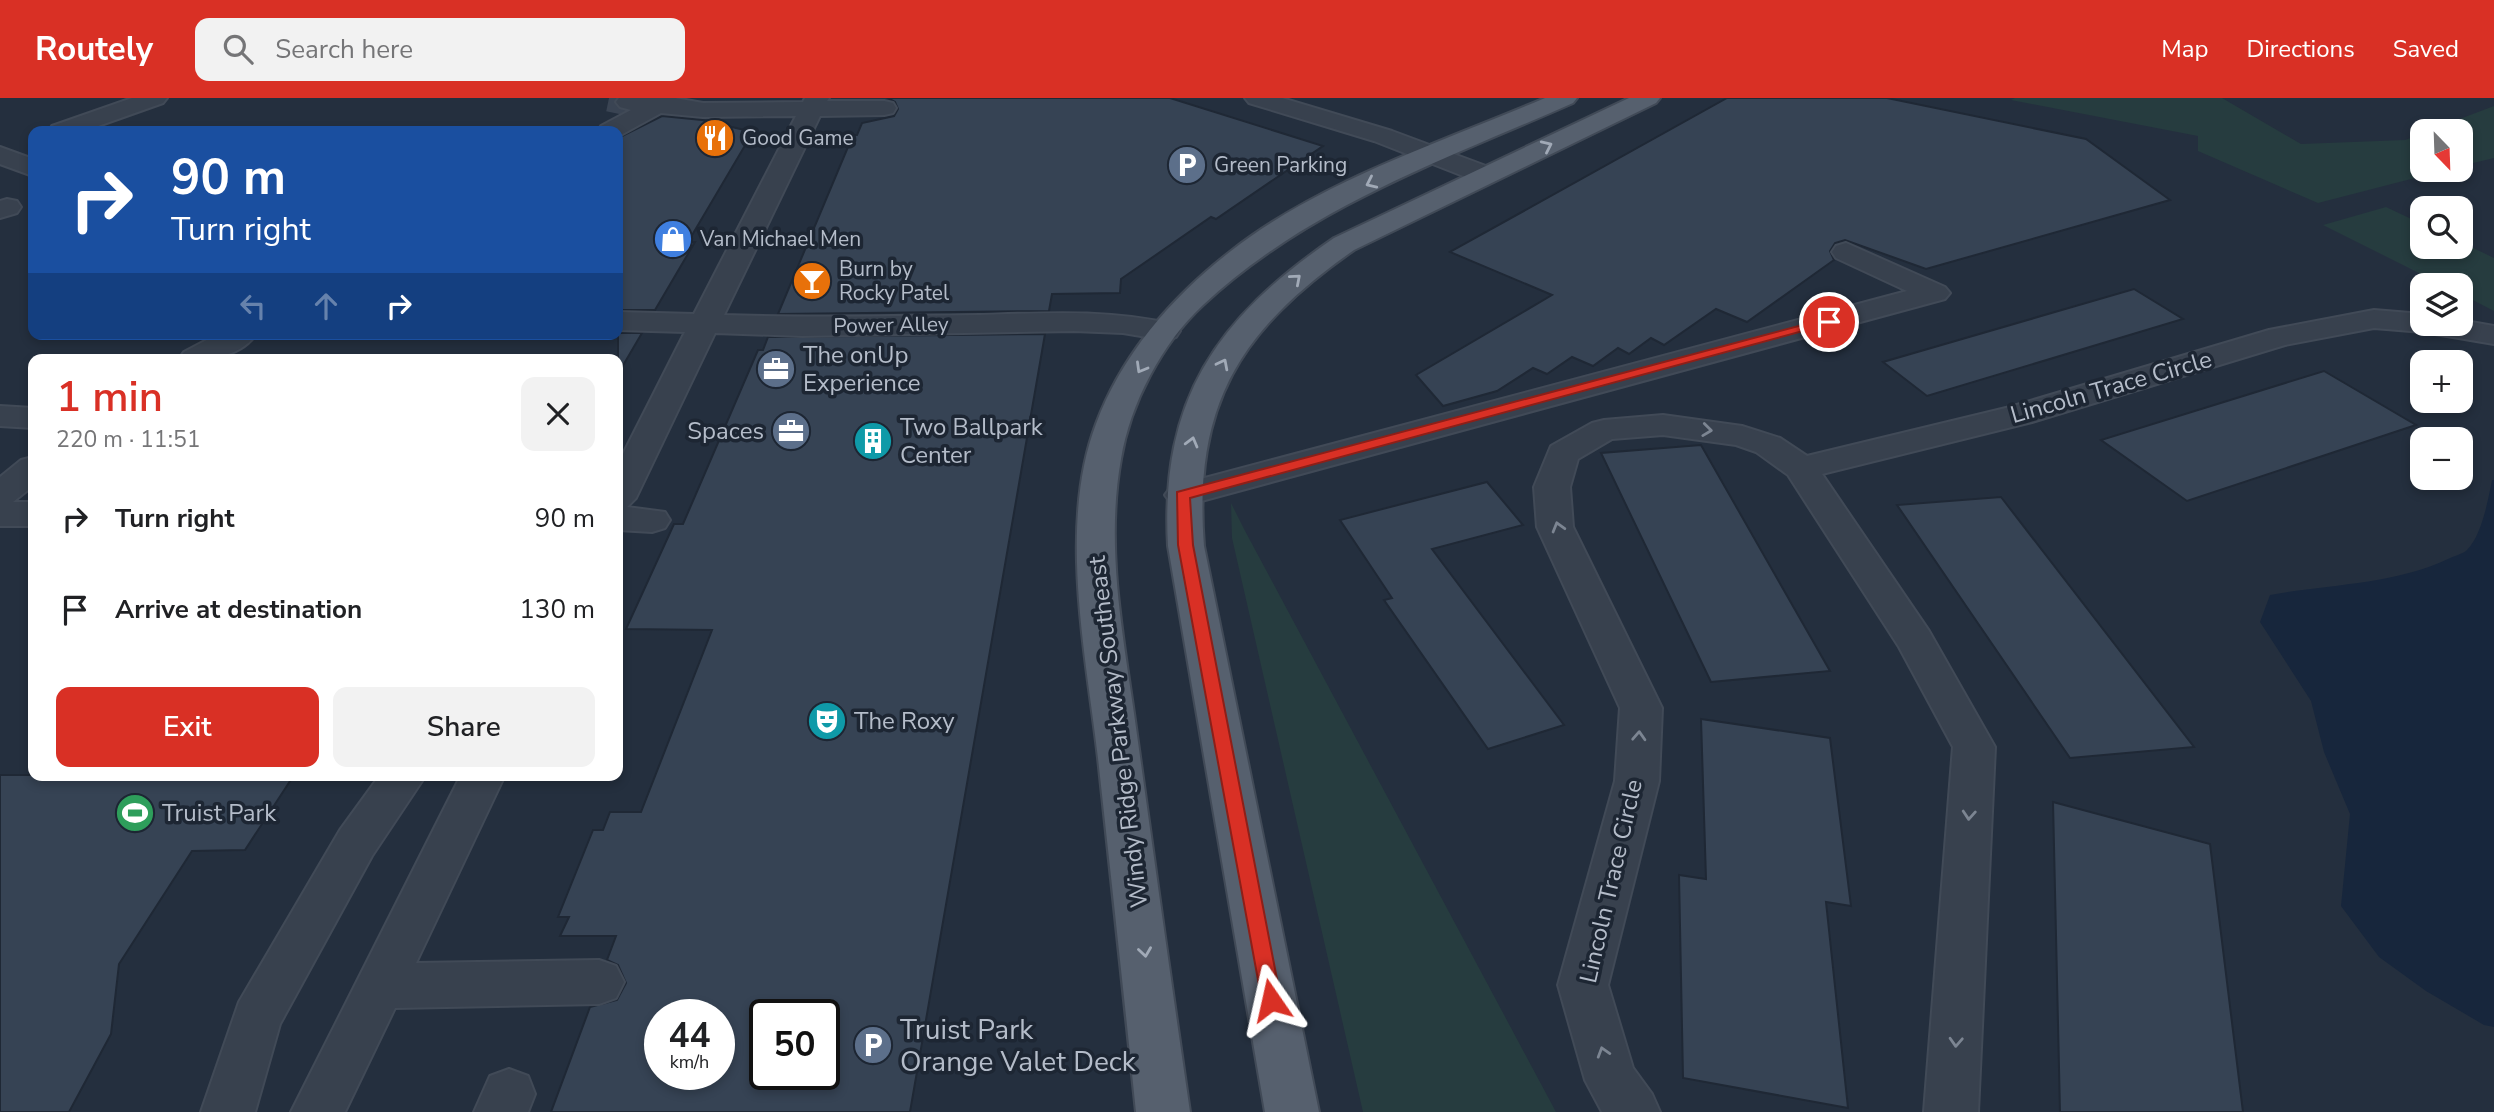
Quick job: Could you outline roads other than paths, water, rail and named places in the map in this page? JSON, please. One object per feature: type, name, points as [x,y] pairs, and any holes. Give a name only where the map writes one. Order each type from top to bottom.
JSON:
[{"type":"main road","name":"Windy Ridge Parkway Southeast","points":[[1163,1112],[1102,629],[1096,532],[1099,493],[1113,422],[1130,387],[1165,331],[1216,276],[1262,241],[1311,211],[1433,154],[1566,98]]},
{"type":"main road","points":[[1292,1112],[1186,545],[1183,495],[1188,456],[1203,403],[1229,353],[1260,311],[1306,270],[1344,244],[1648,98]]},
{"type":"street","points":[[69,126],[92,112],[155,98]]},
{"type":"street","points":[[1257,98],[1299,103],[1485,175]]},
{"type":"street","points":[[628,102],[663,102],[703,110],[815,103],[884,108]]},
{"type":"street","points":[[619,126],[663,102]]},
{"type":"street","points":[[623,488],[815,103]]},
{"type":"street","points":[[0,154],[28,143]]},
{"type":"street","points":[[0,154],[28,166]]},
{"type":"street","points":[[1183,495],[1935,293],[1846,252]]},
{"type":"street","name":"Lincoln Trace Circle","points":[[1801,468],[2020,415],[2280,337],[2374,319],[2410,322]]},
{"type":"street","name":"Power Alley","points":[[623,321],[703,326],[1074,322],[1123,324],[1165,331]]},
{"type":"street","points":[[2473,331],[2494,335]]},
{"type":"street","points":[[204,354],[230,340]]},
{"type":"street","points":[[0,416],[28,418]]},
{"type":"street","name":"Lincoln Trace Circle","points":[[1633,1112],[1611,1080],[1583,985],[1637,781],[1641,708],[1555,527],[1552,488],[1563,453],[1604,430],[1651,426],[1742,436],[1768,445],[1801,468],[1914,641],[1974,747],[1951,1112]]},
{"type":"street","points":[[0,495],[28,472]]},
{"type":"street","points":[[0,514],[28,514]]},
{"type":"street","points":[[228,1112],[257,1018],[356,843],[400,781]]},
{"type":"street","points":[[318,1112],[480,781]]},
{"type":"street","points":[[380,986],[599,982]]},
{"type":"water","points":[[2492,480],[2494,1027],[2484,1025],[2426,991],[2379,957],[2341,906],[2350,814],[2324,752],[2311,701],[2260,622],[2270,595],[2383,579],[2427,568],[2465,551],[2477,536]]},
{"type":"tunnel","points":[[609,98],[628,102]]},
{"type":"place","name":"Good Game","points":[[715,138]]},
{"type":"place","name":"Green Parking","points":[[1187,165]]},
{"type":"place","name":"Van Michael Men","points":[[673,239]]},
{"type":"place","name":"Burn by Rocky Patel","points":[[812,281]]},
{"type":"place","name":"The onUp Experience","points":[[776,369]]},
{"type":"place","name":"Spaces","points":[[791,431]]},
{"type":"place","name":"Two Ballpark Center","points":[[873,441]]},
{"type":"place","name":"The Roxy","points":[[827,721]]},
{"type":"place","name":"Truist Park","points":[[135,813]]},
{"type":"place","name":"Truist Park Orange Valet Deck","points":[[873,1045]]}]
